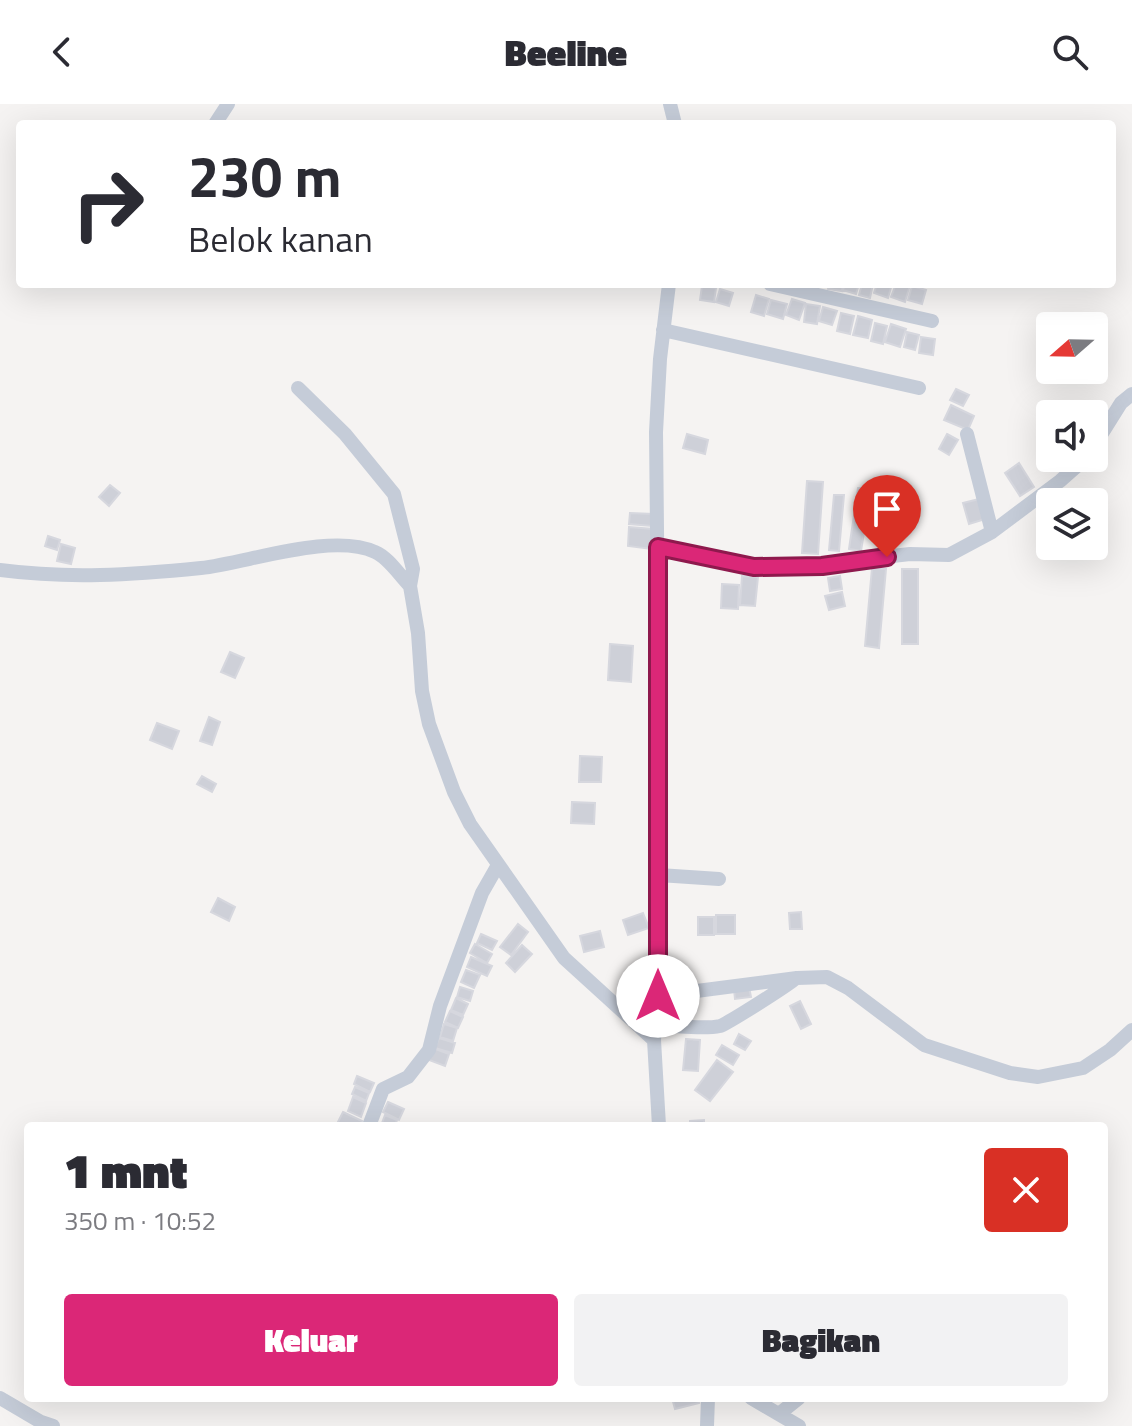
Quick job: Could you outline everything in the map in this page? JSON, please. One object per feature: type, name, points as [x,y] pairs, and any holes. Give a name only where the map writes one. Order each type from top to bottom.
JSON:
[{"type":"street","points":[[659,1122],[655,1032],[659,875],[656,432],[668,288]]},
{"type":"street","points":[[788,288],[932,321]]},
{"type":"street","points":[[663,330],[919,388]]},
{"type":"street","points":[[298,388],[345,434],[394,494],[413,569],[410,586],[418,633],[422,691],[429,724],[454,792],[470,824],[564,958],[655,1032],[723,1025],[797,978]]},
{"type":"street","points":[[1108,424],[1121,403],[1132,394]]},
{"type":"street","points":[[967,434],[992,532]]},
{"type":"street","points":[[658,547],[720,562],[787,568],[910,554],[949,555],[992,532],[1070,472]]},
{"type":"street","points":[[0,570],[78,577],[111,576],[205,568],[333,546],[377,552],[410,586]]},
{"type":"street","points":[[371,1122],[383,1089],[408,1077],[429,1050],[440,1006],[482,893],[498,865]]},
{"type":"street","points":[[659,875],[719,879]]},
{"type":"street","points":[[658,996],[827,977],[848,988],[924,1045],[1010,1073],[1038,1077],[1083,1068],[1132,1030]]},
{"type":"street","points":[[0,1398],[53,1426]]},
{"type":"street","points":[[707,1426],[708,1402]]},
{"type":"street","points":[[758,1402],[799,1426]]},
{"type":"street","points":[[779,1414],[794,1402]]},
{"type":"building","points":[[702,288],[716,288],[714,302],[700,300]]},
{"type":"building","points":[[844,288],[858,288],[856,294]]},
{"type":"building","points":[[861,288],[872,288],[870,298],[859,295]]},
{"type":"building","points":[[876,288],[891,288],[888,298],[874,293]]},
{"type":"building","points":[[894,288],[909,288],[905,302],[891,297]]},
{"type":"building","points":[[911,288],[926,290],[922,304],[908,300]]},
{"type":"building","points":[[720,289],[733,293],[729,306],[716,302]]},
{"type":"building","points":[[756,295],[769,299],[764,316],[751,312]]},
{"type":"building","points":[[792,299],[805,303],[799,320],[786,315]]},
{"type":"building","points":[[771,300],[787,304],[783,319],[767,314]]},
{"type":"building","points":[[806,304],[820,306],[817,324],[804,322]]},
{"type":"building","points":[[823,307],[837,311],[832,325],[819,321]]},
{"type":"building","points":[[841,313],[854,316],[850,334],[837,331]]},
{"type":"building","points":[[858,316],[872,320],[868,338],[853,335]]},
{"type":"building","points":[[875,323],[887,326],[883,344],[871,341]]},
{"type":"building","points":[[891,324],[906,329],[900,347],[885,342]]},
{"type":"building","points":[[907,332],[919,335],[915,350],[904,347]]},
{"type":"building","points":[[921,337],[935,339],[933,355],[919,353]]},
{"type":"building","points":[[956,389],[969,395],[963,406],[950,400]]},
{"type":"building","points":[[951,405],[974,416],[968,430],[944,420]]},
{"type":"building","points":[[687,434],[708,440],[705,454],[683,448]]},
{"type":"building","points":[[947,434],[958,440],[949,455],[939,449]]},
{"type":"building","points":[[1019,463],[1034,487],[1020,496],[1005,473]]},
{"type":"building","points":[[807,481],[823,482],[818,554],[802,553]]},
{"type":"building","points":[[110,485],[120,493],[109,506],[99,497]]},
{"type":"building","points":[[858,488],[871,489],[861,551],[849,549]]},
{"type":"building","points":[[834,495],[844,495],[839,551],[829,550]]},
{"type":"building","points":[[979,499],[985,519],[969,524],[963,503]]},
{"type":"building","points":[[630,513],[653,514],[652,526],[629,524]]},
{"type":"building","points":[[629,527],[653,529],[651,549],[628,546]]},
{"type":"building","points":[[48,536],[60,540],[57,550],[45,546]]},
{"type":"building","points":[[61,544],[75,548],[71,564],[57,561]]},
{"type":"building","points":[[872,568],[886,569],[879,648],[865,646]]},
{"type":"building","points":[[902,569],[918,569],[918,644],[902,644]]},
{"type":"building","points":[[742,576],[758,577],[755,606],[740,605]]},
{"type":"building","points":[[840,576],[842,589],[830,591],[828,578]]},
{"type":"building","points":[[722,584],[739,585],[738,609],[721,608]]},
{"type":"building","points":[[842,592],[845,606],[829,610],[825,596]]},
{"type":"building","points":[[610,644],[633,646],[631,682],[608,680]]},
{"type":"building","points":[[230,652],[244,658],[235,678],[221,672]]},
{"type":"building","points":[[209,717],[220,722],[212,745],[200,741]]},
{"type":"building","points":[[157,723],[179,731],[172,749],[150,740]]},
{"type":"building","points":[[580,756],[602,757],[601,782],[579,782]]},
{"type":"building","points":[[202,776],[216,784],[212,792],[197,784]]},
{"type":"building","points":[[572,802],[595,803],[594,824],[571,823]]},
{"type":"building","points":[[218,898],[235,907],[229,921],[211,912]]},
{"type":"building","points":[[801,912],[802,929],[790,929],[789,913]]},
{"type":"building","points":[[643,913],[649,928],[628,935],[623,920]]},
{"type":"building","points":[[716,915],[735,915],[735,934],[716,934]]},
{"type":"building","points":[[698,917],[714,917],[714,935],[698,935]]},
{"type":"building","points":[[518,924],[528,932],[511,955],[500,947]]},
{"type":"building","points":[[600,931],[604,947],[584,952],[580,936]]},
{"type":"building","points":[[481,934],[497,941],[492,950],[477,943]]},
{"type":"building","points":[[475,944],[492,954],[487,963],[470,953]]},
{"type":"building","points":[[522,945],[532,954],[515,972],[506,963]]},
{"type":"building","points":[[471,957],[492,966],[487,976],[467,967]]},
{"type":"building","points":[[466,970],[480,975],[474,988],[461,982]]},
{"type":"building","points":[[629,970],[651,976],[646,998],[624,993]]},
{"type":"building","points":[[460,987],[473,991],[470,1001],[457,997]]},
{"type":"building","points":[[749,987],[751,997],[735,999],[734,989]]},
{"type":"building","points":[[456,998],[468,1004],[463,1015],[451,1010]]},
{"type":"building","points":[[800,1001],[811,1024],[801,1029],[790,1006]]},
{"type":"building","points":[[450,1011],[463,1017],[458,1028],[445,1022]]},
{"type":"building","points":[[444,1024],[457,1028],[453,1041],[440,1037]]},
{"type":"building","points":[[739,1034],[751,1041],[745,1050],[734,1044]]},
{"type":"building","points":[[439,1038],[455,1043],[452,1053],[435,1048]]},
{"type":"building","points":[[686,1039],[700,1040],[698,1071],[683,1070]]},
{"type":"building","points":[[722,1045],[739,1055],[733,1065],[716,1055]]},
{"type":"building","points":[[433,1048],[449,1054],[445,1066],[429,1060]]},
{"type":"building","points":[[717,1060],[733,1072],[710,1101],[695,1090]]},
{"type":"building","points":[[357,1076],[374,1083],[370,1092],[354,1084]]},
{"type":"building","points":[[355,1087],[369,1093],[366,1101],[352,1094]]},
{"type":"building","points":[[353,1097],[366,1103],[361,1117],[348,1111]]},
{"type":"building","points":[[388,1102],[404,1109],[399,1120],[383,1112]]},
{"type":"building","points":[[343,1112],[362,1121],[362,1122],[338,1122]]},
{"type":"building","points":[[385,1115],[397,1120],[396,1122],[382,1122]]},
{"type":"building","points":[[673,1402],[699,1402],[699,1403],[675,1409]]},
{"type":"route","points":[[658,996],[658,547],[754,567],[822,566],[887,557]]}]
